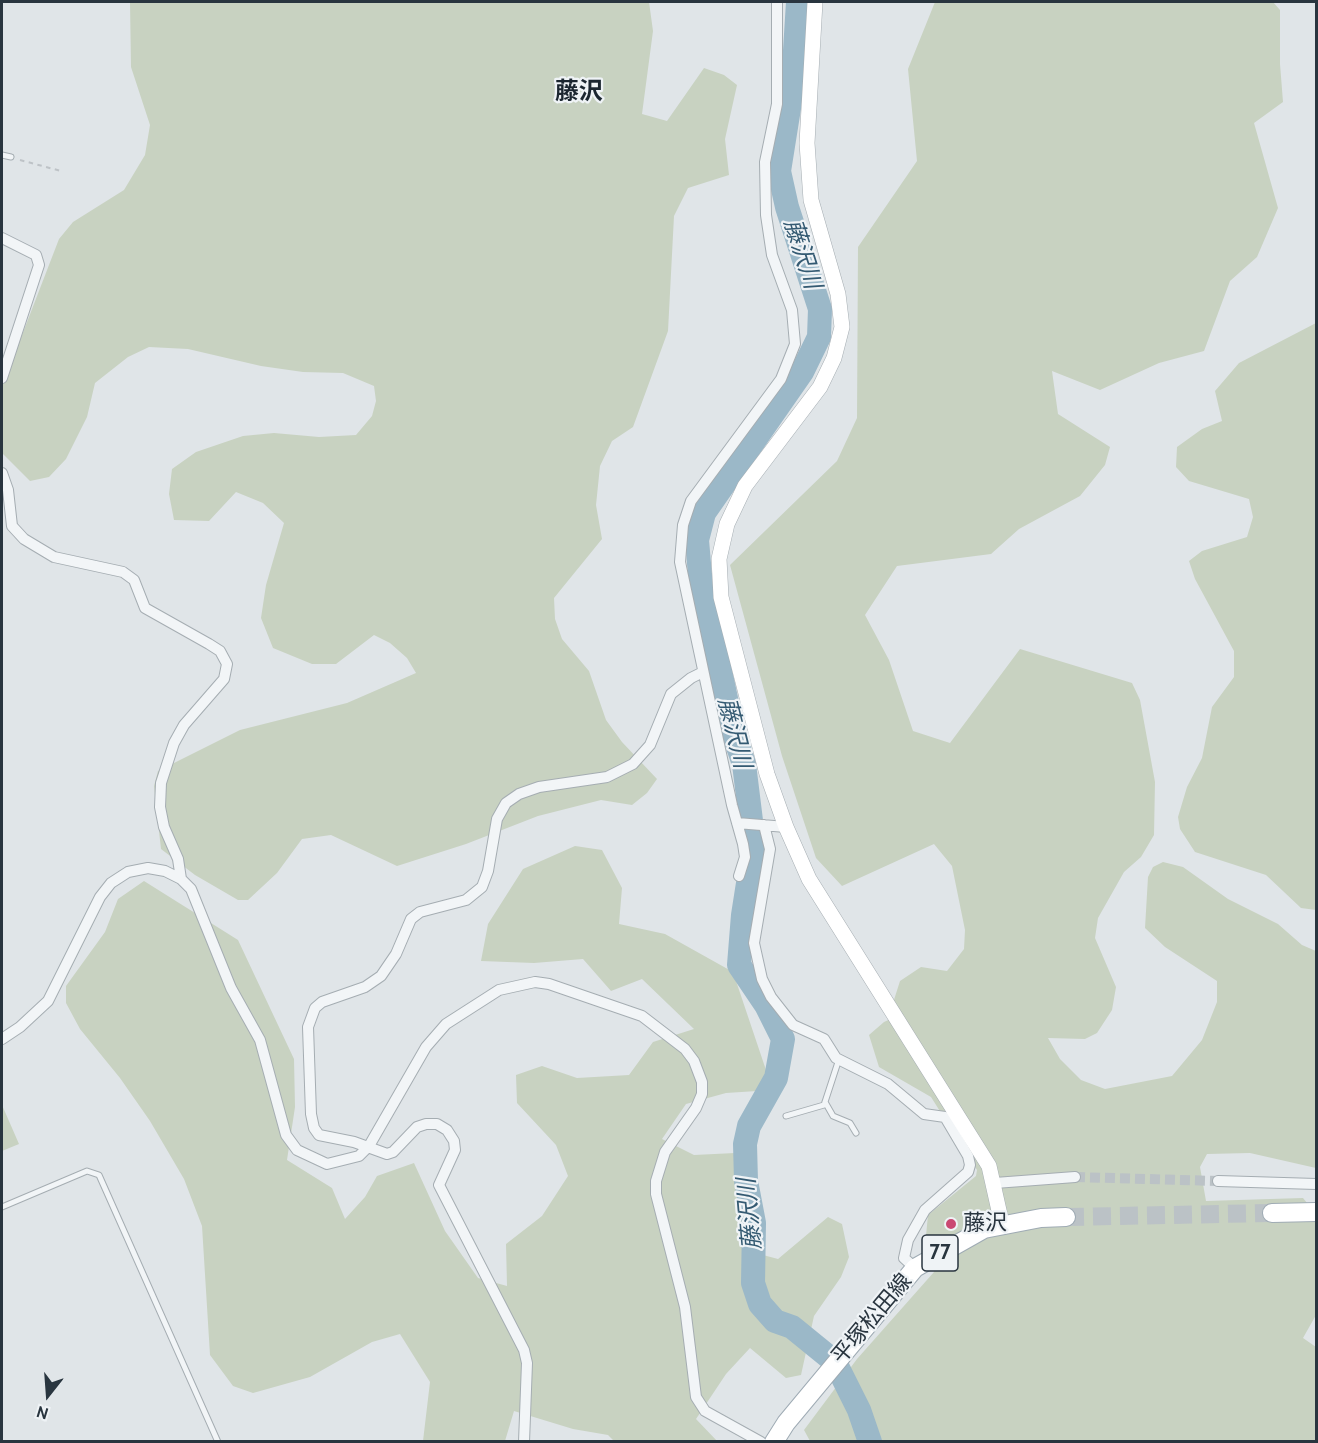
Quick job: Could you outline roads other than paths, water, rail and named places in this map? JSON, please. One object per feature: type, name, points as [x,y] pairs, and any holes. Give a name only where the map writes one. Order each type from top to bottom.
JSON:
[{"type":"main road","points":[[1272,1212],[1317,1212]]},
{"type":"main road","name":"平塚松田線","points":[[774,1442],[848,1347],[915,1268],[984,1229],[1002,1224],[1066,1217]]},
{"type":"street","points":[[739,876],[745,857],[680,562],[683,525],[691,501],[781,379],[795,344],[792,310],[772,255],[766,215],[765,162],[777,104],[777,2]]},
{"type":"street","points":[[815,2],[807,143],[812,200],[838,294],[842,327],[834,358],[820,387],[746,486],[727,524],[719,559],[721,597],[767,774],[786,827],[809,879],[989,1166],[995,1183],[1002,1224]]},
{"type":"street","points":[[2,238],[36,255],[39,265],[2,378]]},
{"type":"street","points":[[2,473],[8,490],[12,526],[24,539],[54,557],[123,572],[134,580],[145,608],[220,651],[227,664],[224,680],[198,706],[174,743],[161,783],[159,807],[164,827],[178,859],[181,879]]},
{"type":"street","points":[[525,1442],[527,1363],[524,1350],[439,1185],[455,1150],[454,1141],[447,1130],[437,1124],[417,1127],[393,1152],[379,1152],[369,1146],[319,1134],[314,1128],[308,1027],[315,1008],[331,997],[364,987],[381,976],[396,954],[411,919],[420,912],[466,900],[483,887],[488,871],[496,819],[506,804],[519,794],[539,787],[607,777],[633,764],[650,745],[671,694],[704,672]]},
{"type":"street","points":[[737,823],[786,827]]},
{"type":"street","points":[[764,825],[770,849],[754,943],[762,979],[771,997],[793,1025],[824,1040],[838,1059],[888,1084],[924,1114],[945,1117],[969,1156],[968,1172],[925,1210],[908,1240],[904,1258],[915,1268]]},
{"type":"street","points":[[2,1039],[20,1027],[48,1001],[100,897],[111,883],[128,872],[148,868],[165,871],[181,879],[191,889],[231,988],[260,1040],[286,1135],[297,1150],[327,1164],[359,1156],[369,1146],[426,1047],[446,1024],[499,990],[535,982],[549,984],[616,1005],[658,1026],[690,1055],[702,1082],[702,1094],[696,1108],[665,1152],[656,1181],[656,1194],[685,1307],[693,1385],[705,1412],[761,1442]]},
{"type":"street","points":[[995,1183],[1075,1177]]},
{"type":"street","points":[[1218,1181],[1317,1184]]},
{"type":"lane","points":[[2,155],[10,157]]},
{"type":"lane","points":[[786,1116],[824,1106],[838,1059]]},
{"type":"lane","points":[[825,1102],[833,1116],[850,1123],[856,1132]]},
{"type":"lane","points":[[2,1207],[87,1171],[99,1175],[218,1442]]},
{"type":"waterway","name":"藤沢川","points":[[798,2],[793,83],[779,171],[787,207],[820,309],[819,337],[802,372],[704,513],[697,540],[700,575],[733,732],[744,764],[754,845],[743,915],[739,965],[766,1005],[783,1039],[776,1078],[749,1126],[745,1144],[746,1181],[754,1223],[753,1283],[760,1304],[775,1321],[792,1327],[835,1362],[859,1410],[870,1442]]},
{"type":"tunnel","points":[[1075,1177],[1218,1181]]},
{"type":"tunnel","points":[[1066,1217],[1272,1213]]},
{"type":"place","name":"藤沢","points":[[951,1224]]},
{"type":"district","name":"藤沢","points":[[579,92]]}]
